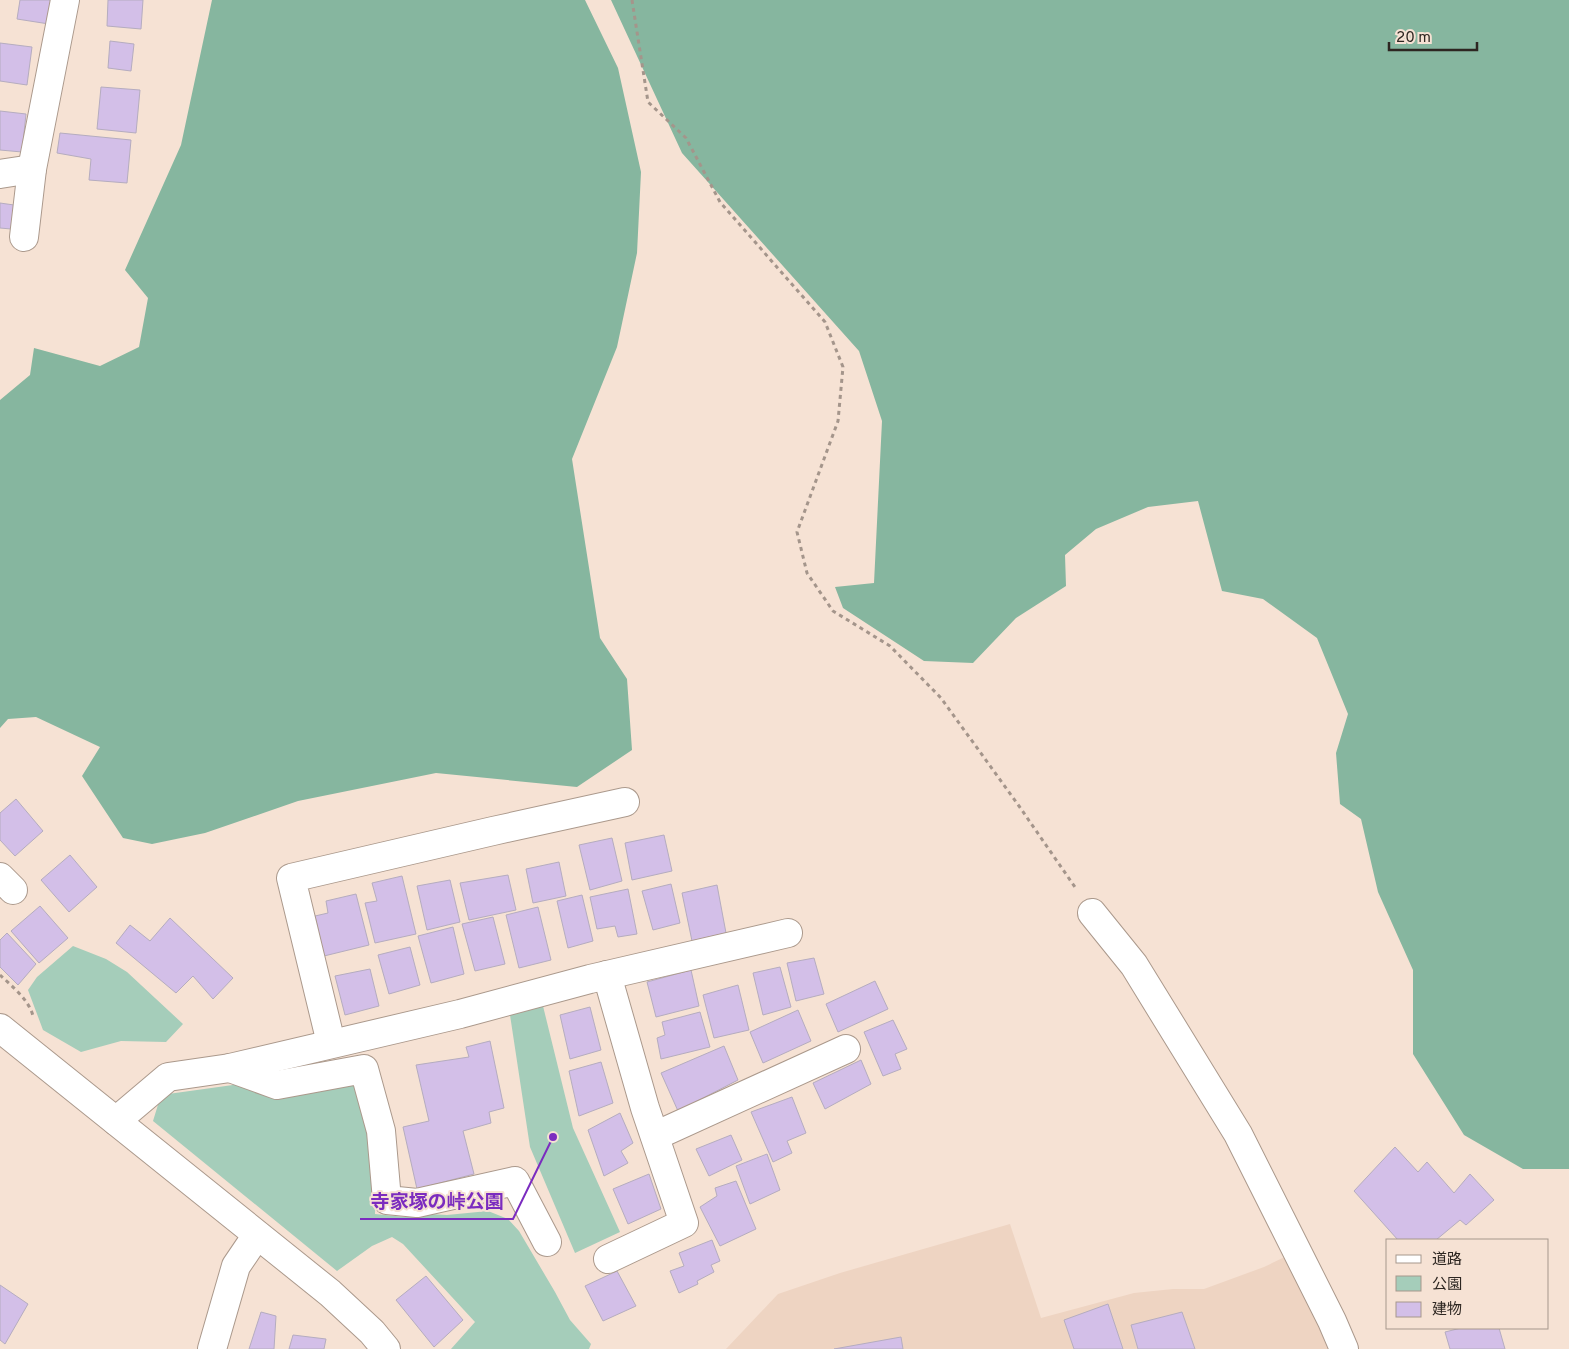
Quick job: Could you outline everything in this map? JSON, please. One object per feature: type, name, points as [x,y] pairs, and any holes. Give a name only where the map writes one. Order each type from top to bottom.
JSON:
[{"type":"street","points":[[24,237],[32,169],[65,0]]},
{"type":"street","points":[[0,174],[32,169]]},
{"type":"street","points":[[331,1043],[291,878],[625,802]]},
{"type":"street","points":[[1092,913],[1134,965],[1238,1134],[1332,1321],[1344,1349]]},
{"type":"street","points":[[116,1121],[168,1077],[230,1068],[460,1014],[607,975],[788,932]]},
{"type":"street","points":[[607,975],[645,1108],[684,1223],[608,1259]]},
{"type":"street","points":[[0,1028],[330,1293],[372,1332],[386,1349]]},
{"type":"street","points":[[655,1136],[846,1049]]},
{"type":"street","points":[[230,1068],[277,1086],[364,1069],[381,1130],[387,1200],[417,1204],[515,1181],[548,1242]]},
{"type":"street","points":[[212,1349],[236,1266],[257,1235]]},
{"type":"path","points":[[632,0],[648,102],[686,138],[720,202],[826,322],[843,367],[838,422],[797,532],[807,573],[833,611],[890,646],[941,698],[1019,806],[1092,913]]},
{"type":"shaded area","points":[[1010,1224],[1041,1318],[1134,1293],[1173,1289],[1204,1289],[1264,1267],[1291,1254],[1337,1349],[726,1349],[778,1294],[840,1273]]},
{"type":"green space","points":[[212,0],[585,0],[618,68],[641,172],[637,253],[617,347],[572,459],[600,638],[627,679],[632,750],[577,787],[436,773],[298,801],[205,833],[152,844],[123,838],[82,776],[100,747],[36,717],[8,719],[0,728],[0,400],[30,375],[34,348],[100,366],[139,347],[148,298],[125,270],[181,145]]},
{"type":"green space","points":[[611,0],[1569,0],[1569,1169],[1523,1169],[1464,1135],[1413,1054],[1413,970],[1378,892],[1361,819],[1340,804],[1336,753],[1348,714],[1317,638],[1263,599],[1222,591],[1198,501],[1148,507],[1096,529],[1065,555],[1066,586],[1016,618],[973,663],[924,661],[843,608],[835,587],[874,583],[882,421],[859,351],[682,153]]},
{"type":"green space","points":[[73,946],[106,959],[127,972],[183,1024],[166,1042],[121,1041],[81,1052],[43,1030],[28,990],[37,977]]},
{"type":"green space","points":[[543,1006],[573,1128],[620,1232],[575,1253],[530,1147],[510,1015]]},
{"type":"green space","points":[[360,1082],[376,1172],[375,1214],[405,1217],[488,1211],[508,1219],[519,1231],[570,1320],[591,1344],[589,1349],[451,1349],[475,1322],[403,1244],[392,1237],[372,1246],[337,1271],[153,1121],[161,1095],[240,1084]]},
{"type":"building","points":[[20,0],[53,0],[49,24],[17,19]]},
{"type":"building","points":[[108,0],[143,0],[141,29],[107,26]]},
{"type":"building","points":[[110,41],[134,44],[131,71],[108,68]]},
{"type":"building","points":[[0,43],[32,47],[27,85],[0,81]]},
{"type":"building","points":[[101,87],[140,90],[136,133],[97,129]]},
{"type":"building","points":[[0,111],[26,114],[22,152],[0,150]]},
{"type":"building","points":[[60,133],[131,140],[127,183],[89,180],[91,159],[57,153]]},
{"type":"building","points":[[0,203],[14,205],[11,229],[0,228]]},
{"type":"building","points":[[16,799],[43,831],[15,856],[0,840],[0,813]]},
{"type":"building","points":[[664,835],[672,871],[632,880],[625,843]]},
{"type":"building","points":[[612,838],[622,881],[590,890],[579,845]]},
{"type":"building","points":[[70,855],[97,887],[69,912],[41,880]]},
{"type":"building","points":[[559,862],[566,896],[533,903],[526,869]]},
{"type":"building","points":[[508,875],[516,910],[469,920],[460,883]]},
{"type":"building","points":[[402,876],[416,934],[375,943],[365,903],[377,901],[372,883]]},
{"type":"building","points":[[450,880],[460,922],[427,930],[417,886]]},
{"type":"building","points":[[671,884],[680,923],[653,930],[642,891]]},
{"type":"building","points":[[717,885],[726,933],[692,941],[682,893]]},
{"type":"building","points":[[628,889],[637,934],[618,937],[615,926],[597,929],[590,897]]},
{"type":"building","points":[[356,894],[369,945],[324,956],[315,916],[328,913],[326,901]]},
{"type":"building","points":[[582,895],[593,941],[568,948],[557,901]]},
{"type":"building","points":[[40,906],[68,938],[39,963],[11,931]]},
{"type":"building","points":[[538,907],[551,960],[519,968],[506,915]]},
{"type":"building","points":[[493,917],[505,964],[475,971],[462,924]]},
{"type":"building","points":[[170,918],[233,978],[213,999],[193,976],[176,993],[116,943],[130,925],[150,941]]},
{"type":"building","points":[[453,927],[464,974],[431,983],[418,936]]},
{"type":"building","points":[[7,933],[36,964],[18,985],[0,967],[0,940]]},
{"type":"building","points":[[410,947],[420,985],[389,994],[378,955]]},
{"type":"building","points":[[814,958],[824,994],[796,1001],[787,963]]},
{"type":"building","points":[[780,967],[791,1007],[763,1015],[753,973]]},
{"type":"building","points":[[370,969],[379,1006],[345,1015],[335,976]]},
{"type":"building","points":[[691,970],[699,1006],[656,1017],[647,982]]},
{"type":"building","points":[[875,981],[888,1009],[838,1032],[826,1004]]},
{"type":"building","points":[[738,985],[749,1030],[714,1038],[703,995]]},
{"type":"building","points":[[590,1007],[601,1050],[570,1059],[560,1015]]},
{"type":"building","points":[[798,1010],[811,1041],[763,1063],[750,1032]]},
{"type":"building","points":[[700,1012],[710,1047],[661,1059],[657,1038],[665,1035],[662,1022]]},
{"type":"building","points":[[893,1020],[907,1049],[895,1054],[901,1069],[883,1076],[864,1032]]},
{"type":"building","points":[[490,1041],[504,1108],[489,1112],[491,1123],[463,1131],[474,1174],[417,1189],[403,1127],[429,1121],[416,1065],[469,1057],[466,1047]]},
{"type":"building","points":[[724,1046],[738,1080],[678,1111],[661,1073]]},
{"type":"building","points":[[861,1060],[871,1084],[825,1109],[813,1083]]},
{"type":"building","points":[[601,1062],[613,1103],[579,1116],[569,1071]]},
{"type":"building","points":[[792,1097],[806,1133],[787,1141],[792,1153],[773,1162],[751,1112]]},
{"type":"building","points":[[620,1113],[633,1143],[621,1151],[628,1163],[604,1176],[588,1130]]},
{"type":"building","points":[[731,1135],[742,1160],[709,1176],[696,1149]]},
{"type":"building","points":[[1395,1147],[1418,1172],[1427,1162],[1454,1193],[1470,1174],[1494,1200],[1466,1225],[1460,1220],[1437,1239],[1397,1239],[1354,1191]]},
{"type":"building","points":[[767,1154],[780,1190],[750,1204],[736,1166]]},
{"type":"building","points":[[649,1174],[661,1209],[628,1224],[613,1189]]},
{"type":"building","points":[[736,1181],[756,1229],[720,1246],[700,1207],[717,1196],[715,1188]]},
{"type":"building","points":[[712,1240],[720,1261],[711,1265],[714,1272],[697,1281],[698,1284],[679,1293],[670,1271],[684,1266],[679,1253]]},
{"type":"building","points":[[617,1271],[636,1306],[603,1321],[585,1286]]},
{"type":"building","points":[[426,1276],[463,1320],[434,1347],[396,1300]]},
{"type":"building","points":[[0,1285],[28,1304],[5,1344],[0,1340]]},
{"type":"building","points":[[1108,1304],[1123,1349],[1074,1349],[1064,1320]]},
{"type":"building","points":[[261,1312],[276,1316],[274,1349],[249,1349]]},
{"type":"building","points":[[1182,1312],[1195,1349],[1138,1349],[1131,1325]]},
{"type":"building","points":[[1457,1329],[1499,1329],[1505,1349],[1450,1349],[1445,1332]]},
{"type":"building","points":[[293,1335],[326,1339],[324,1349],[289,1349]]},
{"type":"building","points":[[901,1337],[903,1349],[834,1349]]},
{"type":"place","name":"寺家塚の峠公園","points":[[553,1137]]}]
